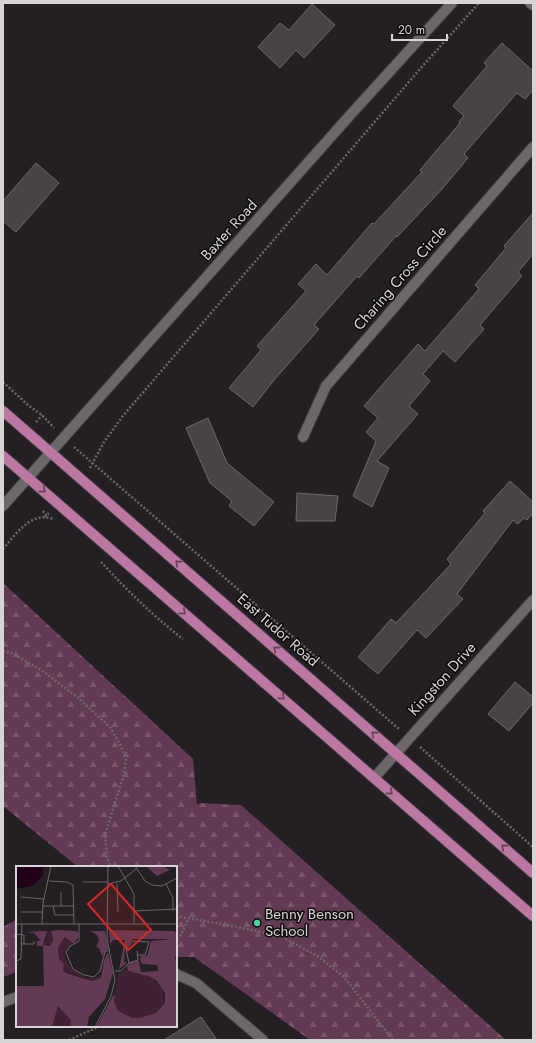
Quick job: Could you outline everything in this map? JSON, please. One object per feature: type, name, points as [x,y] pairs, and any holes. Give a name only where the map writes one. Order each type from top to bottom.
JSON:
[{"type":"main road","name":"East Tudor Road","points":[[3,411],[533,873]]},
{"type":"main road","points":[[3,456],[533,916]]},
{"type":"street","name":"Baxter Road","points":[[3,506],[352,113],[452,3]]},
{"type":"street","points":[[530,3],[533,6]]},
{"type":"street","name":"Charing Cross Circle","points":[[303,437],[326,386],[533,147]]},
{"type":"street","name":"Kingston Drive","points":[[374,778],[395,753],[531,607]]},
{"type":"street","points":[[177,974],[196,983],[263,1040]]},
{"type":"street","points":[[3,1002],[16,997]]},
{"type":"path","points":[[479,3],[415,75],[122,417],[104,442],[93,464],[533,847]]},
{"type":"path","points":[[3,382],[29,406],[42,415]]},
{"type":"path","points":[[3,549],[19,530],[29,522],[46,516],[56,521]]},
{"type":"path","points":[[100,561],[129,592],[169,629],[183,639]]},
{"type":"path","points":[[3,651],[14,654],[44,672],[76,696],[110,727],[121,746],[126,760],[124,774],[105,834],[107,858],[110,866]]},
{"type":"path","points":[[177,916],[281,936],[319,956],[344,977],[393,1040]]},
{"type":"path","points":[[177,937],[181,935],[189,918]]},
{"type":"path","points":[[69,1040],[98,1027]]},
{"type":"green space","points":[[3,583],[193,759],[197,805],[200,803],[241,805],[506,1040],[310,1040],[194,957],[177,957],[177,866],[77,866],[3,806]]},
{"type":"green space","points":[[16,920],[16,972],[3,977],[3,927]]},
{"type":"building","points":[[312,4],[335,25],[304,58],[296,50],[280,68],[258,47],[280,23],[289,30]]},
{"type":"building","points":[[502,43],[533,71],[533,90],[525,99],[517,93],[464,154],[468,158],[442,189],[397,237],[396,236],[359,278],[357,276],[314,325],[319,329],[274,380],[253,407],[229,388],[261,350],[257,346],[306,291],[298,284],[316,264],[327,275],[372,223],[374,224],[422,172],[420,170],[460,123],[459,122],[464,116],[453,106],[487,66],[484,63]]},
{"type":"building","points":[[36,163],[59,183],[16,232],[3,221],[3,201]]},
{"type":"building","points":[[533,213],[533,254],[518,272],[522,276],[480,325],[484,329],[455,362],[443,351],[423,374],[430,381],[409,406],[418,414],[377,461],[389,468],[372,507],[353,496],[376,441],[366,432],[378,418],[364,406],[418,344],[425,351],[479,289],[475,285],[506,248],[504,246]]},
{"type":"building","points":[[208,418],[227,463],[274,502],[254,526],[229,506],[232,501],[210,483],[186,428]]},
{"type":"building","points":[[510,481],[533,502],[533,513],[527,520],[524,518],[518,524],[513,520],[457,594],[463,599],[426,638],[417,630],[378,674],[358,657],[391,619],[396,623],[451,564],[447,559],[485,513],[483,511]]},
{"type":"building","points":[[297,493],[338,496],[335,521],[296,521]]},
{"type":"building","points":[[515,682],[533,697],[533,703],[509,731],[488,714]]},
{"type":"building","points":[[201,1017],[217,1040],[164,1040]]},
{"type":"place","name":"Benny Benson School","points":[[257,923]]}]
